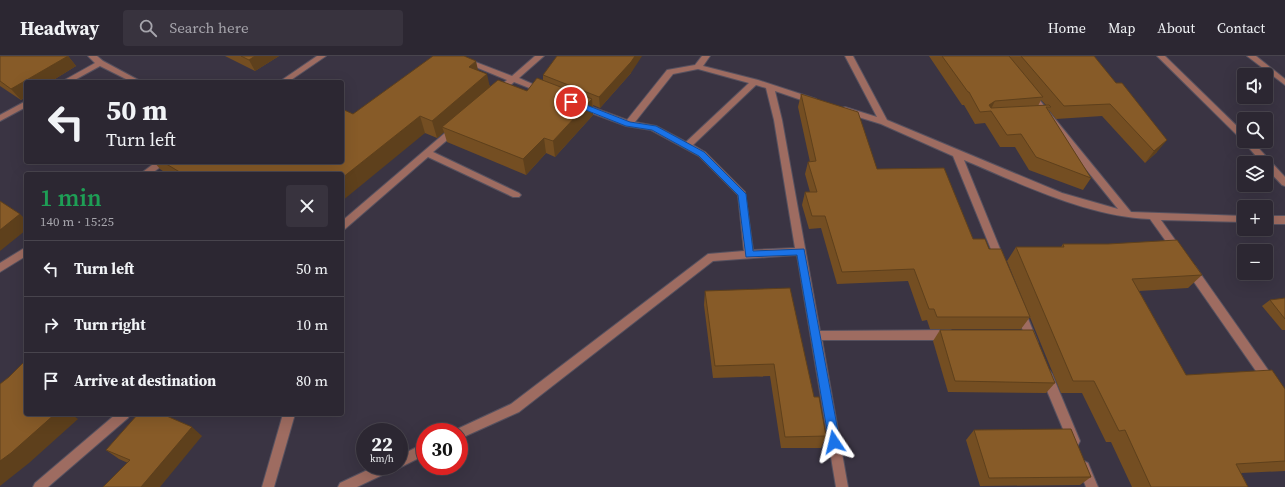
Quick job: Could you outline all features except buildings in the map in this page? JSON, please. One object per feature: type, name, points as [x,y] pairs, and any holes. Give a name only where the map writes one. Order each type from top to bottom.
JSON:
[{"type":"street","points":[[92,56],[100,62],[134,80]]},
{"type":"street","points":[[286,80],[322,56]]},
{"type":"street","points":[[453,56],[549,93]]},
{"type":"street","points":[[490,99],[540,56]]},
{"type":"street","points":[[698,67],[706,56]]},
{"type":"street","points":[[849,56],[884,122]]},
{"type":"street","points":[[1161,56],[1237,131]]},
{"type":"street","points":[[1250,56],[1285,83]]},
{"type":"street","points":[[68,80],[100,62]]},
{"type":"street","points":[[629,124],[670,72],[698,67],[755,82],[823,104]]},
{"type":"street","points":[[687,146],[755,82]]},
{"type":"street","points":[[1023,86],[1128,216]]},
{"type":"street","points":[[770,88],[778,120],[842,487]]},
{"type":"street","points":[[571,102],[629,124],[654,128],[702,154],[742,194],[749,255]]},
{"type":"street","points":[[0,118],[24,105]]},
{"type":"street","points":[[838,108],[884,122],[1059,196],[1128,216],[1237,219]]},
{"type":"street","points":[[1031,114],[1045,113]]},
{"type":"street","points":[[344,224],[461,124]]},
{"type":"street","points":[[1253,148],[1285,183]]},
{"type":"street","points":[[427,153],[516,195]]},
{"type":"street","points":[[957,154],[1003,268]]},
{"type":"street","points":[[147,172],[160,164]]},
{"type":"street","points":[[1153,216],[1285,403]]},
{"type":"street","points":[[1273,220],[1285,220]]},
{"type":"street","points":[[468,430],[515,408],[711,257],[801,251]]},
{"type":"street","points":[[0,268],[24,252]]},
{"type":"street","points":[[1015,298],[1092,487]]},
{"type":"street","points":[[1014,334],[1030,334]]},
{"type":"street","points":[[816,336],[959,335]]},
{"type":"street","points":[[39,487],[122,416]]},
{"type":"street","points":[[268,487],[288,416]]},
{"type":"street","points":[[344,487],[370,475]]},
{"type":"route","points":[[571,102],[629,124],[654,128],[702,154],[742,194],[749,255],[801,251],[834,442]]}]
